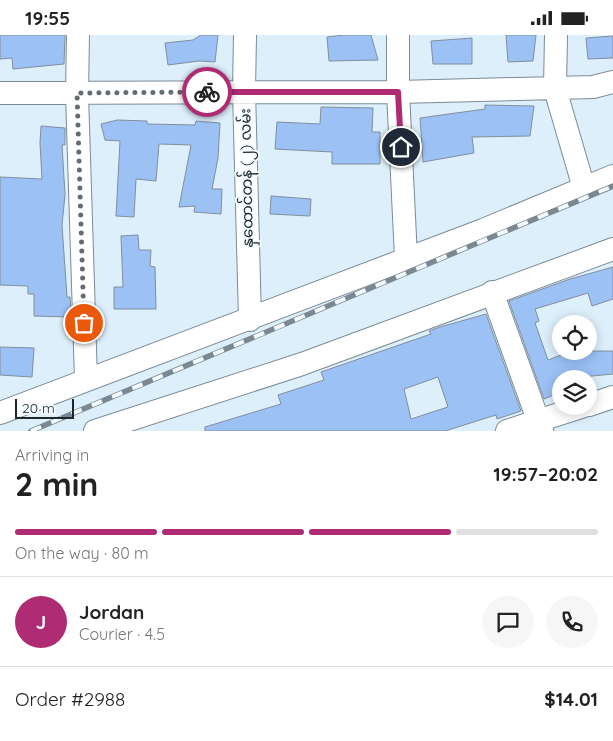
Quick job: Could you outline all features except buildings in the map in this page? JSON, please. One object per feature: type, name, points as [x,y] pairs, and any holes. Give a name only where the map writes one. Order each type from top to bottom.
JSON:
[{"type":"street","points":[[78,35],[77,93],[86,380]]},
{"type":"street","name":"နှထောင်တန် (၂) လမ်း","points":[[245,35],[244,91],[250,320]]},
{"type":"street","points":[[398,35],[398,92],[406,258]]},
{"type":"street","points":[[556,35],[555,89],[584,188]]},
{"type":"street","points":[[0,93],[398,92],[555,89],[594,87],[613,82]]},
{"type":"street","points":[[0,413],[250,320],[406,258],[483,231],[613,176]]},
{"type":"street","points":[[95,431],[302,364],[492,292],[613,249]]},
{"type":"street","points":[[492,292],[540,426]]},
{"type":"street","points":[[597,402],[613,397]]},
{"type":"street","points":[[507,431],[540,426],[564,415]]},
{"type":"railway","points":[[31,431],[613,186]]},
{"type":"way so far","points":[[84,323],[77,93],[207,92]]},
{"type":"route","points":[[207,92],[398,92],[401,147]]}]
